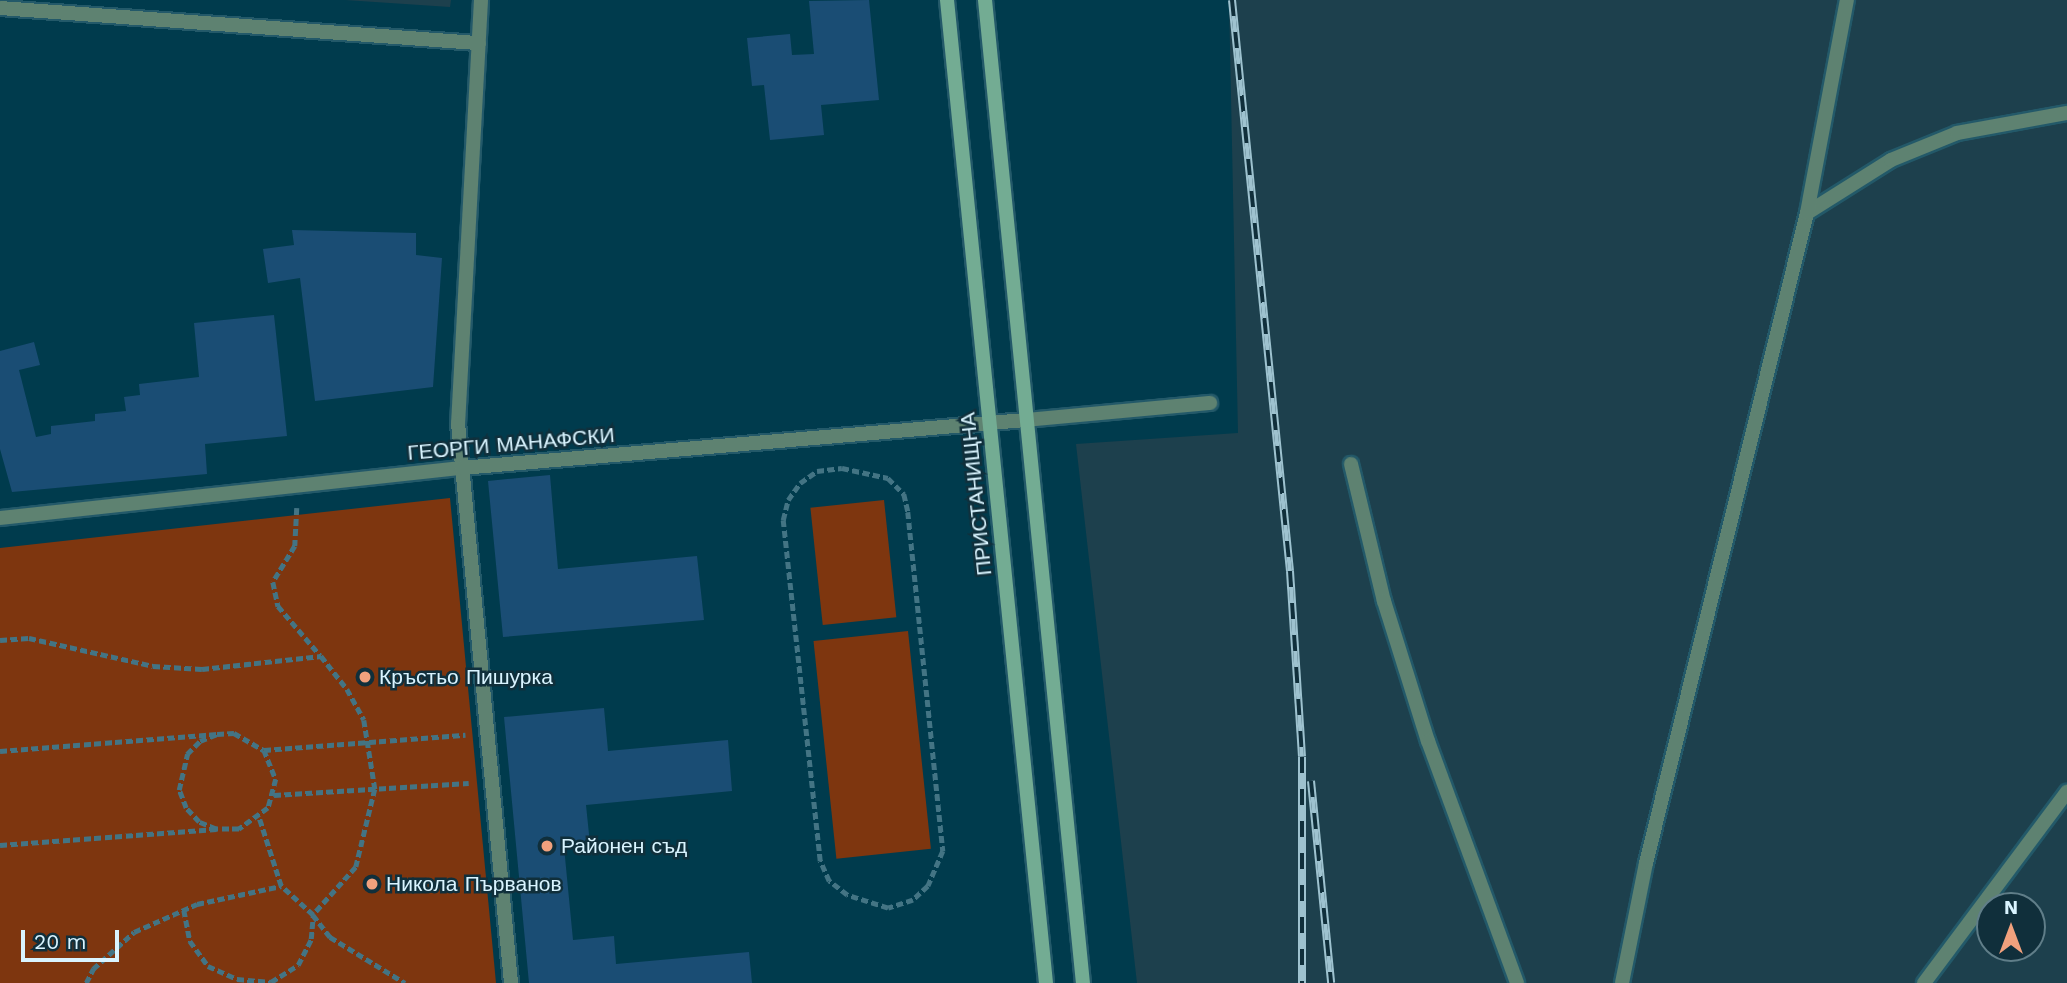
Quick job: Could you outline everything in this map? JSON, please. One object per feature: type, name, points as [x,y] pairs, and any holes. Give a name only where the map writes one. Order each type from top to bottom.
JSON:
[{"type":"main road","name":"ПРИСТАНИЩНА","points":[[947,0],[1046,983]]},
{"type":"main road","points":[[985,0],[1083,983]]},
{"type":"street","points":[[481,0],[458,423],[511,983]]},
{"type":"street","points":[[1622,983],[1646,863],[1807,213],[1847,0]]},
{"type":"street","points":[[0,8],[479,43]]},
{"type":"street","points":[[1807,213],[1891,160],[1957,133],[2067,113]]},
{"type":"street","name":"ГЕОРГИ МАНАФСКИ","points":[[0,518],[461,468],[1210,403]]},
{"type":"street","points":[[1351,464],[1384,601],[1428,741],[1517,983]]},
{"type":"street","points":[[1924,983],[2067,792]]},
{"type":"path","points":[[866,470],[888,478],[904,495],[943,851],[928,886],[913,900],[888,908],[846,895],[829,881],[820,861],[783,520],[788,500],[800,482],[817,471],[866,470]]},
{"type":"path","points":[[184,910],[190,942],[208,966],[237,978],[271,982],[298,965],[312,939],[313,915],[356,867],[375,789],[364,720],[347,688],[278,606],[273,582],[295,546],[296,486]]},
{"type":"path","points":[[0,640],[29,638],[177,668],[321,656]]},
{"type":"path","points":[[264,750],[486,733]]},
{"type":"path","points":[[216,829],[193,815],[179,790],[187,754],[200,741],[217,734]]},
{"type":"path","points":[[0,751],[217,734],[242,736],[264,750],[272,763],[274,795],[259,818],[239,829],[0,845]]},
{"type":"path","points":[[274,795],[491,781]]},
{"type":"path","points":[[259,818],[281,886],[313,915],[330,937],[405,983]]},
{"type":"path","points":[[86,983],[93,969],[134,932],[184,910],[281,886]]},
{"type":"shaded area","points":[[345,0],[451,0],[450,7]]},
{"type":"shaded area","points":[[1229,0],[2067,0],[2067,983],[1137,983],[1076,444],[1238,433]]},
{"type":"shaded area","points":[[450,498],[496,983],[0,983],[0,548]]},
{"type":"shaded area","points":[[884,500],[896,617],[823,625],[810,508]]},
{"type":"shaded area","points":[[908,631],[931,849],[836,859],[814,641]]},
{"type":"building","points":[[869,0],[879,100],[821,105],[824,135],[770,140],[764,85],[752,86],[747,38],[790,34],[792,55],[814,54],[809,1]]},
{"type":"building","points":[[292,230],[416,233],[416,255],[442,258],[433,387],[315,401],[300,278],[268,283],[263,249],[294,245]]},
{"type":"building","points":[[274,315],[287,436],[205,444],[207,474],[12,492],[0,449],[0,351],[34,342],[40,365],[19,370],[36,437],[51,434],[51,426],[95,421],[95,414],[126,411],[124,397],[140,395],[139,384],[199,377],[194,323]]},
{"type":"building","points":[[550,475],[558,569],[697,556],[704,620],[503,637],[488,481]]},
{"type":"building","name":"Районен съд","points":[[604,708],[608,751],[728,740],[732,791],[586,805],[590,844],[564,847],[573,940],[614,936],[616,964],[749,952],[752,983],[529,983],[504,717]]},
{"type":"railway","points":[[1232,0],[1290,571],[1302,757],[1302,983]]},
{"type":"railway","points":[[1311,781],[1331,983]]},
{"type":"place","name":"Кръстьо Пишурка","points":[[365,677]]},
{"type":"place","name":"Районен съд","points":[[547,846]]},
{"type":"place","name":"Никола Първанов","points":[[372,884]]}]
